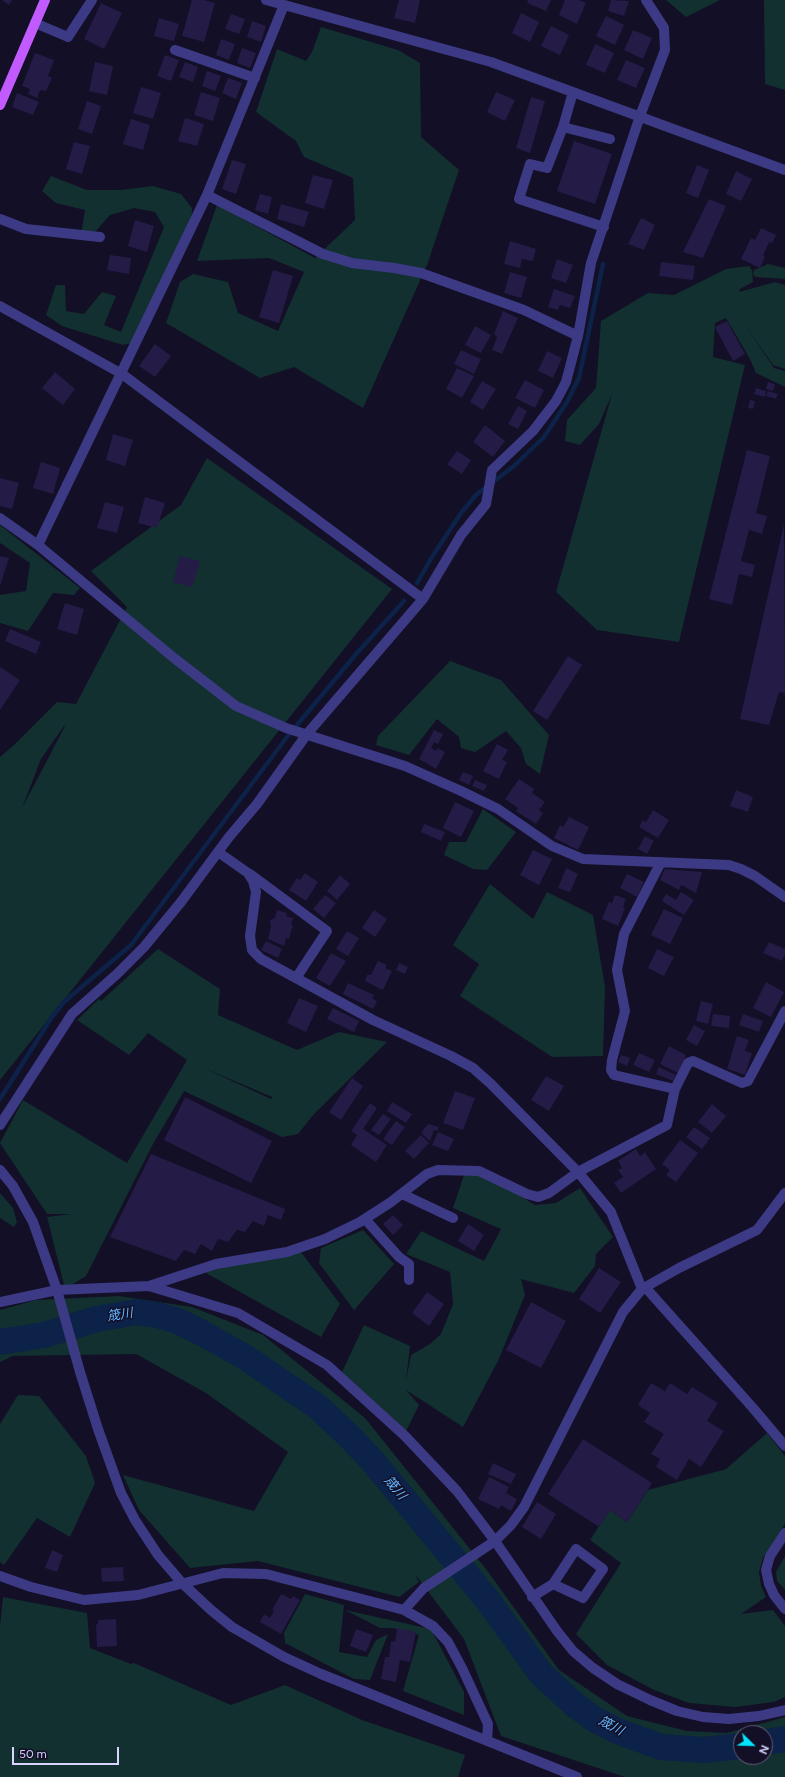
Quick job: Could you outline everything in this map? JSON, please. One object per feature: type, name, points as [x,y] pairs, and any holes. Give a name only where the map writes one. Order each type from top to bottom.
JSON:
[{"type":"main road","points":[[0,105],[45,0]]},
{"type":"street","points":[[35,23],[68,37],[92,0]]},
{"type":"street","points":[[266,0],[460,52],[491,62],[785,170]]},
{"type":"street","points":[[0,1125],[72,1014],[117,974],[144,947],[181,902],[256,804],[302,733],[423,599],[461,535],[486,504],[492,470],[533,431],[556,401],[566,382],[578,336],[591,263],[640,116],[665,50],[664,28],[646,0]]},
{"type":"street","points":[[38,545],[207,196],[284,5]]},
{"type":"street","points":[[175,50],[255,78]]},
{"type":"street","points":[[573,92],[563,127],[547,168],[530,164],[519,200],[604,227]]},
{"type":"street","points":[[563,127],[610,139]]},
{"type":"street","points":[[207,196],[323,254],[352,263],[421,273],[524,310],[578,336]]},
{"type":"street","points":[[0,219],[26,229],[100,237]]},
{"type":"street","points":[[0,306],[122,374],[423,599]]},
{"type":"street","points":[[0,518],[38,545],[174,658],[236,706],[286,728],[405,766],[461,791],[498,809],[552,846],[569,855],[583,859],[729,865],[741,868],[785,897]]},
{"type":"street","points":[[218,852],[327,931],[296,978]]},
{"type":"street","points":[[661,862],[624,934],[617,970],[625,1011],[612,1060],[611,1070],[614,1075],[675,1089]]},
{"type":"street","points":[[248,873],[253,881],[256,892],[250,936],[252,950],[261,959],[373,1020],[451,1056],[473,1068],[491,1084],[578,1172],[611,1212],[643,1288],[754,1408],[785,1446]]},
{"type":"street","points":[[0,1302],[57,1290],[149,1286],[216,1264],[287,1252],[325,1239],[365,1219],[402,1194],[427,1174],[438,1170],[479,1171],[527,1194],[538,1197],[549,1193],[578,1172],[667,1125],[675,1089],[688,1063],[693,1061],[742,1083],[748,1081],[785,1011]]},
{"type":"street","points":[[0,1170],[13,1186],[33,1222],[57,1290],[80,1372],[121,1493],[135,1520],[158,1555],[182,1583],[232,1627],[284,1657],[321,1674],[577,1777]]},
{"type":"street","points":[[404,1610],[424,1588],[495,1541],[511,1525],[524,1507],[623,1312],[643,1288],[679,1268],[757,1230],[785,1193]]},
{"type":"street","points":[[402,1194],[453,1218]]},
{"type":"street","points":[[365,1219],[399,1257],[409,1264],[409,1280]]},
{"type":"street","points":[[149,1286],[238,1313],[327,1366],[405,1436],[457,1491],[495,1541],[532,1597],[573,1651],[599,1672],[617,1684],[650,1700],[677,1710],[703,1717],[729,1719],[759,1716],[785,1710]]},
{"type":"street","points":[[785,1533],[770,1556],[766,1570],[769,1584],[774,1595],[785,1609]]},
{"type":"street","points":[[532,1597],[553,1584],[576,1549],[603,1569],[582,1598],[553,1584]]},
{"type":"street","points":[[0,1576],[31,1587],[84,1600],[138,1595],[223,1573],[266,1574],[404,1610],[433,1626],[448,1642],[488,1724],[487,1741]]},
{"type":"green space","points":[[666,0],[720,0],[686,17]]},
{"type":"green space","points":[[764,0],[785,0],[785,90],[765,84]]},
{"type":"green space","points":[[321,27],[398,50],[420,63],[421,137],[459,170],[427,265],[363,408],[294,367],[260,378],[166,323],[180,282],[193,274],[228,282],[238,313],[278,331],[304,272],[269,258],[197,261],[217,205],[315,258],[355,220],[353,178],[304,157],[296,141],[256,112],[277,49],[306,61],[312,52]]},
{"type":"green space","points":[[51,176],[87,190],[121,190],[153,186],[181,194],[192,208],[191,228],[137,342],[123,345],[62,326],[46,315],[56,285],[65,285],[66,311],[84,314],[102,292],[116,296],[104,325],[121,332],[164,227],[155,212],[134,208],[110,215],[96,231],[81,235],[85,210],[56,203],[42,191]]},
{"type":"green space","points":[[768,264],[785,268],[785,279],[756,277],[753,274],[754,270]]},
{"type":"green space","points":[[749,266],[752,270],[753,282],[740,289],[739,292],[775,282],[785,285],[785,369],[773,365],[743,322],[774,368],[785,371],[785,387],[756,373],[750,359],[726,318],[715,323],[713,357],[745,365],[679,642],[597,630],[556,592],[612,394],[599,424],[580,445],[565,441],[567,420],[596,388],[601,321],[648,293],[674,295],[726,269]]},
{"type":"green space","points":[[207,458],[392,589],[0,1080],[0,757],[57,702],[76,704],[127,607],[91,571],[181,505]],"holes":[[[65,726],[22,808],[41,759]]]},
{"type":"green space","points":[[0,525],[80,588],[74,595],[53,593],[28,631],[0,623],[0,595],[26,591],[30,563],[0,543]]},
{"type":"green space","points":[[450,661],[501,680],[549,735],[540,774],[526,764],[521,748],[506,731],[475,752],[461,748],[459,737],[437,719],[409,755],[376,745],[378,736]]},
{"type":"green space","points":[[483,809],[516,832],[487,870],[473,869],[444,855],[449,842],[466,842]]},
{"type":"green space","points":[[490,884],[533,919],[547,892],[593,915],[605,987],[603,1056],[552,1057],[460,996],[479,964],[453,945]]},
{"type":"green space","points":[[158,949],[220,989],[218,1015],[297,1050],[339,1032],[387,1042],[314,1114],[298,1134],[282,1137],[184,1091],[153,1144],[86,1276],[65,1289],[47,1217],[72,1214],[47,1214],[0,1143],[23,1100],[127,1163],[187,1060],[148,1033],[129,1055],[77,1020],[99,999],[101,1001]],"holes":[[[202,1067],[272,1097],[271,1099]]]},
{"type":"green space","points":[[479,1171],[535,1205],[556,1203],[580,1188],[613,1237],[596,1254],[595,1266],[574,1293],[521,1279],[525,1295],[498,1361],[463,1427],[406,1390],[419,1405],[406,1431],[342,1372],[364,1325],[410,1346],[406,1381],[411,1355],[430,1344],[441,1334],[453,1304],[450,1272],[406,1254],[421,1231],[484,1261],[501,1229],[453,1208],[464,1175]]},
{"type":"green space","points":[[0,1193],[13,1208],[17,1222],[14,1227],[0,1218]]},
{"type":"green space","points":[[363,1230],[394,1264],[354,1310],[319,1263],[321,1248]]},
{"type":"green space","points":[[301,1252],[340,1304],[321,1337],[206,1273],[216,1264]]},
{"type":"green space","points":[[119,1296],[192,1307],[263,1335],[365,1418],[486,1569],[559,1670],[627,1716],[687,1731],[727,1733],[733,1731],[733,1765],[773,1765],[773,1725],[756,1725],[785,1717],[785,1777],[625,1777],[501,1736],[464,1639],[415,1574],[419,1582],[399,1597],[258,1561],[190,1568],[139,1510],[123,1475],[254,1511],[288,1452],[206,1393],[136,1354],[13,1356],[0,1362],[0,1310],[36,1300]]},
{"type":"green space","points":[[18,1395],[39,1396],[86,1456],[95,1483],[70,1537],[37,1518],[4,1565],[0,1562],[0,1424]]},
{"type":"green space","points":[[767,1433],[785,1456],[785,1524],[763,1558],[759,1572],[761,1586],[766,1597],[741,1614],[773,1610],[785,1626],[785,1697],[774,1702],[735,1707],[689,1703],[654,1690],[607,1665],[576,1634],[621,1563],[590,1540],[610,1510],[627,1522],[648,1490],[726,1469]]},
{"type":"green space","points":[[785,1556],[785,1590],[777,1581],[776,1572]]},
{"type":"green space","points":[[305,1594],[344,1605],[339,1652],[367,1657],[376,1640],[388,1634],[370,1680],[354,1679],[285,1643],[284,1633]]},
{"type":"green space","points":[[3,1597],[87,1613],[90,1648],[131,1664],[134,1663],[231,1705],[285,1685],[362,1720],[465,1755],[458,1777],[0,1777],[0,1626]]},
{"type":"green space","points":[[345,1610],[431,1629],[464,1692],[464,1715],[403,1691],[419,1635],[393,1628],[380,1628]]},
{"type":"building","points":[[2,0],[12,0],[9,5]]},
{"type":"building","points":[[192,0],[204,0],[215,3],[204,42],[182,36]]},
{"type":"building","points":[[399,0],[420,0],[415,23],[394,18]]},
{"type":"building","points":[[528,0],[551,0],[546,11],[527,3]]},
{"type":"building","points":[[565,0],[579,0],[586,3],[577,24],[559,15]]},
{"type":"building","points":[[611,0],[629,1],[624,16],[608,11]]},
{"type":"building","points":[[101,3],[122,13],[104,49],[84,39]]},
{"type":"building","points":[[521,13],[539,22],[530,42],[512,33]]},
{"type":"building","points":[[231,14],[245,19],[239,34],[225,29]]},
{"type":"building","points":[[606,16],[624,25],[615,45],[596,36]]},
{"type":"building","points":[[159,18],[179,24],[174,41],[154,36]]},
{"type":"building","points":[[252,21],[266,26],[261,42],[247,37]]},
{"type":"building","points":[[551,26],[569,35],[560,55],[541,46]]},
{"type":"building","points":[[633,30],[652,38],[643,59],[624,50]]},
{"type":"building","points":[[221,39],[235,44],[229,60],[216,55]]},
{"type":"building","points":[[595,44],[614,53],[605,73],[586,65]]},
{"type":"building","points":[[242,48],[256,53],[250,68],[237,63]]},
{"type":"building","points":[[35,53],[54,60],[48,76],[52,78],[46,91],[40,90],[37,98],[28,94],[30,89],[22,86]]},
{"type":"building","points":[[165,55],[179,60],[171,81],[157,76]]},
{"type":"building","points":[[626,60],[645,68],[636,88],[617,80]]},
{"type":"building","points":[[95,62],[113,66],[107,95],[89,91]]},
{"type":"building","points":[[185,62],[198,67],[193,82],[179,77]]},
{"type":"building","points":[[207,71],[221,76],[215,91],[202,86]]},
{"type":"building","points":[[228,78],[242,83],[236,99],[222,93]]},
{"type":"building","points":[[141,87],[161,93],[153,119],[133,113]]},
{"type":"building","points":[[201,92],[220,98],[213,121],[194,115]]},
{"type":"building","points":[[496,92],[515,100],[505,121],[487,112]]},
{"type":"building","points":[[17,93],[39,102],[33,115],[12,107]]},
{"type":"building","points":[[531,97],[545,101],[530,153],[516,148]]},
{"type":"building","points":[[87,101],[101,106],[92,134],[78,129]]},
{"type":"building","points":[[185,118],[204,124],[197,146],[178,141]]},
{"type":"building","points":[[131,119],[150,125],[143,150],[123,144]]},
{"type":"building","points":[[574,141],[612,154],[595,204],[557,191]]},
{"type":"building","points":[[74,142],[90,146],[82,174],[66,169]]},
{"type":"building","points":[[232,160],[246,164],[236,194],[222,189]]},
{"type":"building","points":[[697,165],[709,170],[698,198],[686,193]]},
{"type":"building","points":[[736,171],[752,179],[741,201],[726,194]]},
{"type":"building","points":[[313,175],[333,180],[324,209],[305,203]]},
{"type":"building","points":[[260,194],[272,197],[268,214],[255,210]]},
{"type":"building","points":[[709,199],[726,206],[703,258],[683,252]]},
{"type":"building","points":[[281,204],[309,212],[304,227],[277,219]]},
{"type":"building","points":[[641,218],[655,225],[644,250],[628,244]]},
{"type":"building","points":[[135,220],[154,226],[147,252],[128,246]]},
{"type":"building","points":[[761,228],[776,235],[772,243],[769,242],[760,268],[741,259],[751,238],[755,240]]},
{"type":"building","points":[[510,241],[536,249],[533,261],[522,259],[520,268],[504,264]]},
{"type":"building","points":[[110,255],[131,258],[129,274],[107,270]]},
{"type":"building","points":[[557,259],[573,265],[566,283],[551,278]]},
{"type":"building","points":[[661,262],[695,266],[693,280],[659,276]]},
{"type":"building","points":[[273,270],[293,276],[279,323],[259,317]]},
{"type":"building","points":[[510,272],[527,277],[521,298],[504,293]]},
{"type":"building","points":[[554,289],[575,296],[570,308],[560,305],[558,310],[548,307]]},
{"type":"building","points":[[503,311],[518,318],[502,354],[492,350],[497,337],[494,334]]},
{"type":"building","points":[[727,321],[745,354],[733,361],[715,327]]},
{"type":"building","points":[[475,326],[491,335],[481,353],[465,345]]},
{"type":"building","points":[[155,344],[171,356],[155,377],[139,366]]},
{"type":"building","points":[[461,350],[481,359],[474,374],[454,364]]},
{"type":"building","points":[[547,351],[562,358],[553,378],[538,371]]},
{"type":"building","points":[[457,368],[474,376],[462,398],[446,389]]},
{"type":"building","points":[[55,372],[75,389],[63,405],[42,388]]},
{"type":"building","points":[[525,380],[544,390],[535,408],[515,398]]},
{"type":"building","points":[[482,381],[496,389],[483,410],[470,402]]},
{"type":"building","points":[[768,382],[775,384],[773,391],[766,389]]},
{"type":"building","points":[[756,388],[766,391],[765,397],[754,394]]},
{"type":"building","points":[[768,391],[778,394],[776,399],[766,396]]},
{"type":"building","points":[[750,400],[755,401],[753,409],[748,408]]},
{"type":"building","points":[[518,406],[527,411],[518,429],[508,424]]},
{"type":"building","points":[[485,425],[505,441],[493,457],[473,442]]},
{"type":"building","points":[[113,434],[133,440],[125,466],[106,460]]},
{"type":"building","points":[[747,450],[770,456],[756,513],[767,516],[762,534],[749,530],[741,561],[755,565],[752,577],[739,574],[732,605],[709,599]]},
{"type":"building","points":[[457,451],[471,460],[462,474],[447,464]]},
{"type":"building","points":[[41,462],[60,468],[53,494],[33,488]]},
{"type":"building","points":[[0,478],[19,483],[12,509],[0,506]]},
{"type":"building","points":[[145,497],[165,503],[157,528],[138,523]]},
{"type":"building","points":[[105,502],[124,507],[117,533],[97,528]]},
{"type":"building","points":[[784,524],[785,693],[779,692],[769,725],[740,719]]},
{"type":"building","points":[[0,556],[9,558],[0,586]]},
{"type":"building","points":[[180,556],[200,561],[192,587],[173,582]]},
{"type":"building","points":[[65,603],[84,609],[77,635],[57,629]]},
{"type":"building","points":[[10,629],[41,642],[36,654],[5,641]]},
{"type":"building","points":[[568,656],[582,665],[547,720],[533,711]]},
{"type":"building","points":[[0,667],[20,680],[0,710]]},
{"type":"building","points":[[434,730],[443,734],[438,744],[434,742],[431,748],[436,751],[437,748],[445,752],[436,769],[419,759]]},
{"type":"building","points":[[497,744],[508,750],[502,760],[507,762],[499,779],[483,771]]},
{"type":"building","points":[[463,772],[473,776],[469,785],[459,780]]},
{"type":"building","points":[[519,779],[534,789],[532,793],[545,802],[539,810],[543,813],[536,824],[516,811],[518,808],[505,799]]},
{"type":"building","points":[[475,780],[487,785],[484,791],[472,786]]},
{"type":"building","points":[[736,790],[753,797],[748,812],[730,806]]},
{"type":"building","points":[[455,802],[474,811],[461,837],[443,828]]},
{"type":"building","points":[[653,810],[669,820],[658,838],[639,827],[643,820],[646,822]]},
{"type":"building","points":[[569,817],[589,827],[578,850],[554,838],[560,825],[563,827]]},
{"type":"building","points":[[424,824],[445,832],[441,841],[421,832]]},
{"type":"building","points":[[645,836],[654,841],[647,854],[638,849]]},
{"type":"building","points":[[533,850],[552,859],[539,885],[520,875]]},
{"type":"building","points":[[566,868],[578,874],[570,892],[558,888]]},
{"type":"building","points":[[665,869],[702,872],[696,893],[681,885],[679,890],[660,880]]},
{"type":"building","points":[[305,873],[318,882],[306,901],[289,890],[297,878],[300,880]]},
{"type":"building","points":[[627,874],[644,882],[637,897],[620,888]]},
{"type":"building","points":[[340,875],[350,884],[337,900],[327,891]]},
{"type":"building","points":[[681,892],[694,900],[684,915],[662,901],[666,894],[676,900]]},
{"type":"building","points":[[325,895],[336,903],[324,918],[313,909]]},
{"type":"building","points":[[615,895],[626,899],[623,907],[625,908],[618,926],[602,919],[609,902],[612,903]]},
{"type":"building","points":[[664,909],[683,918],[670,944],[651,935]]},
{"type":"building","points":[[277,910],[287,913],[286,916],[293,918],[291,925],[293,925],[289,939],[286,938],[284,946],[268,939],[271,926],[270,920],[275,918]]},
{"type":"building","points":[[374,910],[387,919],[375,937],[362,928]]},
{"type":"building","points":[[347,931],[359,938],[348,956],[336,949]]},
{"type":"building","points":[[266,941],[282,949],[278,958],[261,950]]},
{"type":"building","points":[[769,942],[785,949],[785,954],[782,961],[763,953]]},
{"type":"building","points":[[657,949],[674,957],[664,976],[648,968]]},
{"type":"building","points":[[331,953],[346,961],[330,986],[316,978]]},
{"type":"building","points":[[378,961],[387,965],[385,968],[392,971],[383,990],[365,981],[367,975],[371,975]]},
{"type":"building","points":[[399,963],[408,967],[405,974],[396,970]]},
{"type":"building","points":[[766,982],[784,992],[771,1017],[753,1008]]},
{"type":"building","points":[[348,983],[374,995],[372,998],[377,1001],[373,1009],[343,994]]},
{"type":"building","points":[[299,998],[318,1006],[306,1032],[287,1023]]},
{"type":"building","points":[[701,1001],[713,1004],[708,1024],[696,1021]]},
{"type":"building","points":[[333,1008],[359,1021],[354,1032],[327,1019]]},
{"type":"building","points":[[713,1014],[730,1016],[729,1028],[711,1026]]},
{"type":"building","points":[[743,1014],[763,1021],[759,1032],[739,1025]]},
{"type":"building","points":[[694,1025],[705,1031],[697,1046],[686,1040]]},
{"type":"building","points":[[737,1036],[749,1040],[745,1051],[752,1053],[745,1075],[727,1069]]},
{"type":"building","points":[[669,1046],[686,1055],[678,1073],[660,1064]]},
{"type":"building","points":[[639,1053],[655,1060],[649,1072],[633,1065]]},
{"type":"building","points":[[621,1055],[630,1058],[627,1066],[618,1062]]},
{"type":"building","points":[[659,1067],[676,1075],[673,1081],[656,1074]]},
{"type":"building","points":[[546,1076],[564,1086],[549,1111],[531,1100]]},
{"type":"building","points":[[352,1078],[363,1086],[341,1120],[329,1112]]},
{"type":"building","points":[[455,1091],[475,1098],[463,1130],[443,1123]]},
{"type":"building","points":[[185,1097],[272,1141],[251,1183],[164,1140]]},
{"type":"building","points":[[392,1102],[412,1114],[406,1123],[387,1111]]},
{"type":"building","points":[[370,1103],[377,1108],[363,1129],[387,1145],[376,1162],[351,1145],[357,1135],[351,1131]]},
{"type":"building","points":[[712,1104],[726,1116],[712,1133],[698,1122]]},
{"type":"building","points":[[383,1114],[391,1119],[379,1135],[371,1130]]},
{"type":"building","points":[[396,1121],[405,1127],[392,1145],[383,1139]]},
{"type":"building","points":[[428,1124],[439,1127],[437,1131],[434,1130],[430,1141],[421,1133]]},
{"type":"building","points":[[694,1127],[710,1138],[702,1149],[686,1137]]},
{"type":"building","points":[[438,1132],[454,1139],[448,1151],[432,1145]]},
{"type":"building","points":[[421,1135],[429,1143],[414,1159],[405,1151]]},
{"type":"building","points":[[680,1140],[698,1153],[676,1182],[666,1175],[670,1170],[662,1164]]},
{"type":"building","points":[[636,1149],[640,1156],[645,1152],[656,1169],[621,1193],[614,1183],[623,1177],[618,1170],[622,1168],[618,1161]]},
{"type":"building","points":[[151,1154],[285,1209],[281,1220],[268,1215],[264,1226],[253,1221],[245,1232],[237,1230],[228,1242],[218,1239],[212,1251],[201,1244],[195,1254],[184,1250],[176,1261],[110,1237]]},
{"type":"building","points":[[393,1215],[403,1225],[393,1235],[383,1224]]},
{"type":"building","points":[[468,1224],[484,1235],[474,1251],[458,1241]]},
{"type":"building","points":[[599,1268],[621,1282],[600,1313],[579,1299]]},
{"type":"building","points":[[427,1292],[444,1304],[429,1326],[412,1313]]},
{"type":"building","points":[[531,1302],[566,1321],[541,1368],[506,1350]]},
{"type":"building","points":[[651,1383],[665,1391],[670,1383],[687,1394],[692,1387],[718,1403],[707,1421],[724,1431],[701,1467],[689,1459],[677,1480],[656,1467],[660,1459],[651,1454],[664,1434],[644,1422],[650,1413],[638,1405]]},
{"type":"building","points":[[583,1439],[652,1483],[627,1522],[610,1510],[599,1527],[548,1494]]},
{"type":"building","points":[[493,1463],[516,1474],[511,1484],[488,1474]]},
{"type":"building","points":[[489,1477],[509,1487],[506,1493],[517,1499],[511,1511],[501,1505],[499,1509],[478,1499]]},
{"type":"building","points":[[537,1502],[556,1514],[541,1539],[522,1527]]},
{"type":"building","points":[[52,1550],[63,1555],[57,1572],[45,1568]]},
{"type":"building","points":[[123,1567],[124,1581],[102,1582],[101,1568]]},
{"type":"building","points":[[281,1594],[291,1599],[293,1596],[300,1600],[281,1634],[260,1622],[264,1614],[270,1618],[274,1611],[272,1610]]},
{"type":"building","points":[[116,1619],[117,1646],[97,1647],[96,1624],[98,1624],[98,1620]]},
{"type":"building","points":[[397,1628],[416,1632],[410,1662],[400,1660],[396,1682],[381,1679],[385,1657],[389,1657],[391,1641],[395,1642]]},
{"type":"building","points":[[356,1629],[373,1635],[366,1652],[350,1646]]},
{"type":"waterway","points":[[417,583],[461,513],[476,495],[514,466],[544,437],[567,402],[579,378],[603,264]]},
{"type":"waterway","points":[[0,1099],[52,1017],[64,1002],[131,945],[287,737],[357,653],[404,601]]},
{"type":"waterway","name":"筬川","points":[[0,1342],[44,1335],[97,1319],[136,1312],[157,1315],[178,1321],[202,1333],[245,1357],[318,1407],[351,1438],[375,1464],[489,1602],[541,1674],[575,1705],[594,1719],[617,1731],[661,1747],[704,1750],[733,1747]]},
{"type":"waterway","name":"筬川","points":[[773,1741],[785,1739]]}]
